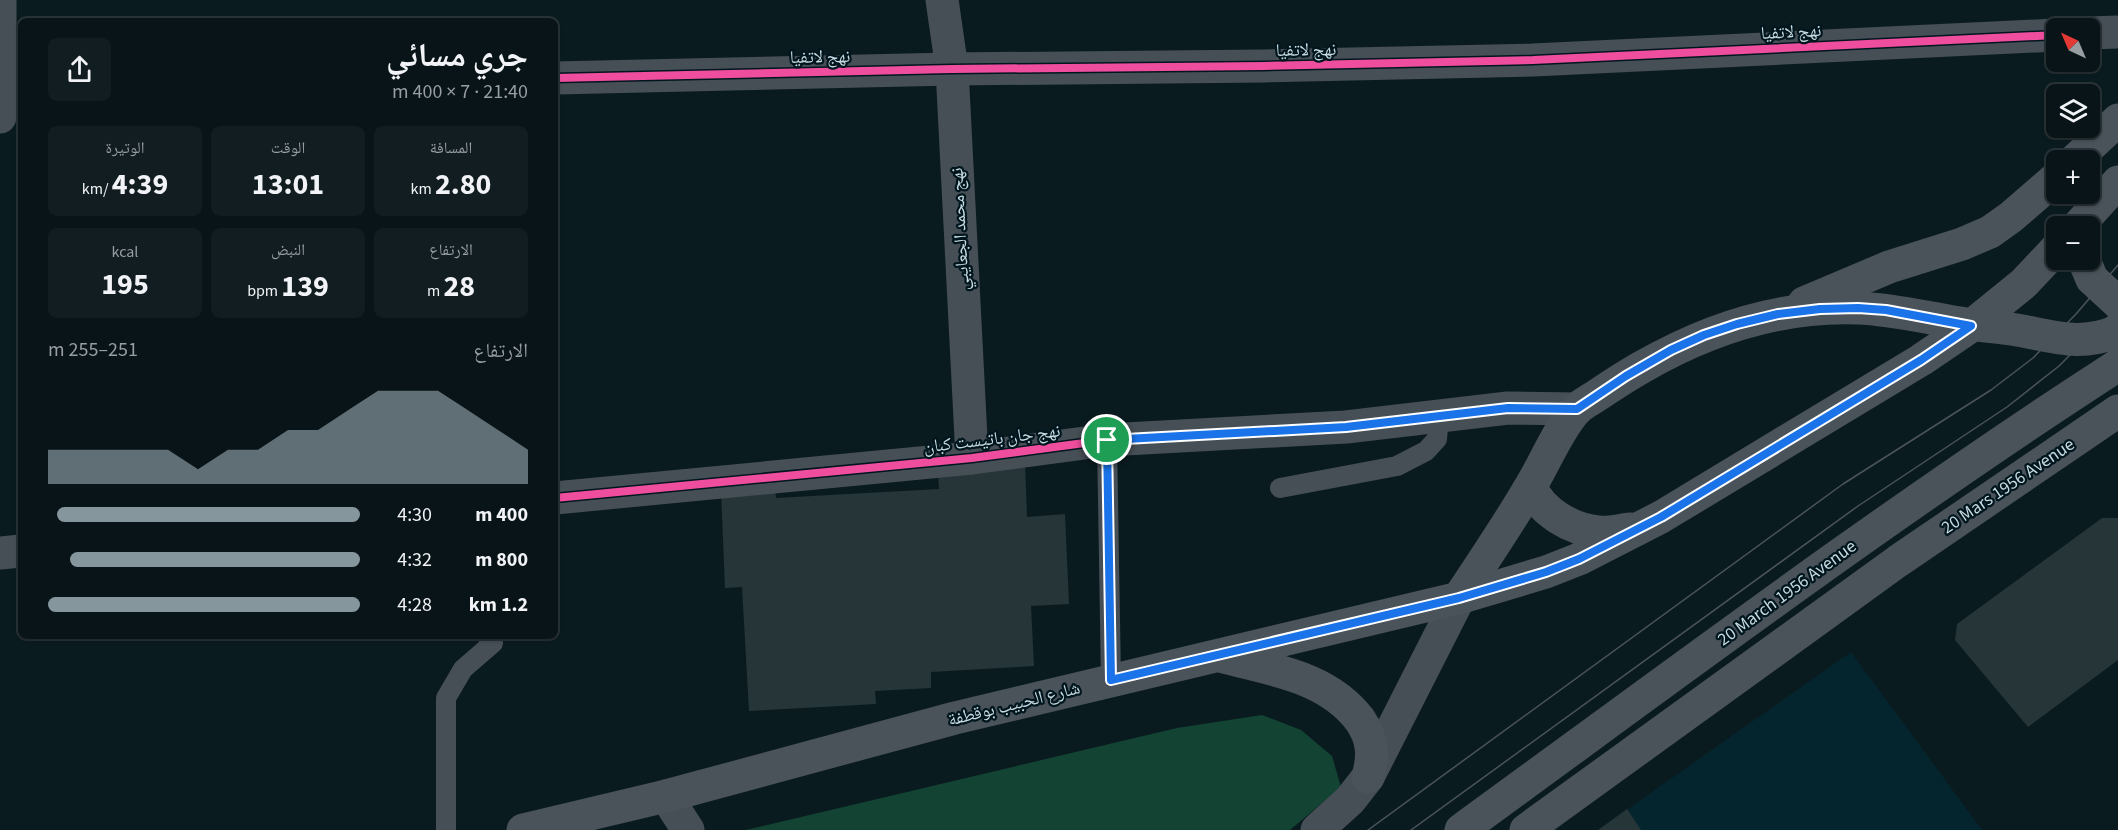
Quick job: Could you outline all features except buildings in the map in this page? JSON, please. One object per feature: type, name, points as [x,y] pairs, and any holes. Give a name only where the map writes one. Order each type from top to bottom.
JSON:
[{"type":"main road","points":[[2086,150],[2118,120]]},
{"type":"main road","points":[[2090,216],[2118,182]]},
{"type":"main road","points":[[1778,314],[1889,267],[1962,244],[1989,232],[2025,206],[2046,187]]},
{"type":"main road","name":"شارع الحبيب بوقطفة","points":[[523,830],[666,796],[955,718],[1459,598],[1546,572],[1579,559],[1661,517],[1921,360],[1971,326],[2024,283],[2046,260]]},
{"type":"main road","points":[[2088,270],[2092,279],[2118,303]]},
{"type":"main road","points":[[1459,598],[1577,409],[1626,376],[1671,350],[1704,335],[1778,314],[1820,309],[1858,308],[1886,310],[1971,326],[2020,331],[2067,340],[2085,340],[2118,331]]},
{"type":"main road","name":"20 March 1956 Avenue","points":[[1461,830],[1875,529],[2118,365]]},
{"type":"main road","name":"20 Mars 1956 Avenue","points":[[1526,830],[1898,561],[2118,411]]},
{"type":"main road","points":[[1527,492],[1551,513],[1579,527],[1597,532],[1632,528],[1661,517]]},
{"type":"main road","points":[[1172,665],[1233,638],[1418,587],[1449,576],[1479,553],[1527,492]]},
{"type":"main road","points":[[1216,655],[1300,677],[1323,687],[1342,699],[1367,731],[1372,744],[1368,777]]},
{"type":"street","points":[[0,0],[0,117]]},
{"type":"street","name":"نهج محمد الجعايبي","points":[[942,0],[952,69],[972,458]]},
{"type":"street","points":[[2100,33],[2118,32]]},
{"type":"street","name":"نهج لاتفيا","points":[[558,78],[1533,60],[2046,35]]},
{"type":"street","points":[[1,91],[18,90]]},
{"type":"street","name":"نهج جان باتيست كبان","points":[[558,498],[972,458],[1107,440],[1346,427],[1508,408],[1577,409]]},
{"type":"street","points":[[0,553],[18,551]]},
{"type":"street","points":[[1317,830],[1350,800],[1368,777],[1459,598]]},
{"type":"street","points":[[666,796],[688,830]]},
{"type":"lane","points":[[1280,488],[1397,466],[1426,452],[1437,439],[1438,416]]},
{"type":"lane","points":[[1107,440],[1111,680]]},
{"type":"lane","points":[[446,830],[446,698],[462,669],[494,642],[490,639]]},
{"type":"shaded area","points":[[1851,652],[1982,830],[1598,830]]},
{"type":"green space","points":[[1262,715],[1301,730],[1332,756],[1341,787],[1290,830],[746,830],[1177,728]]},
{"type":"tram line","points":[[1368,830],[1843,484],[1991,390],[2033,358],[2076,314],[2118,265]]},
{"type":"tram line","points":[[1411,830],[1858,506],[2007,407],[2059,366],[2118,307]]},
{"type":"cycle path","points":[[558,78],[1533,60],[2046,35]]},
{"type":"cycle path","points":[[558,498],[972,458],[1107,440],[1346,427],[1508,408],[1577,409]]},
{"type":"route","points":[[1858,308],[1886,310],[1971,326],[1921,360],[1661,517],[1579,559],[1546,572],[1459,598],[1111,680],[1107,440],[1346,427],[1508,408],[1577,409],[1626,376],[1671,350],[1704,335],[1778,314],[1820,309],[1858,308]]}]
